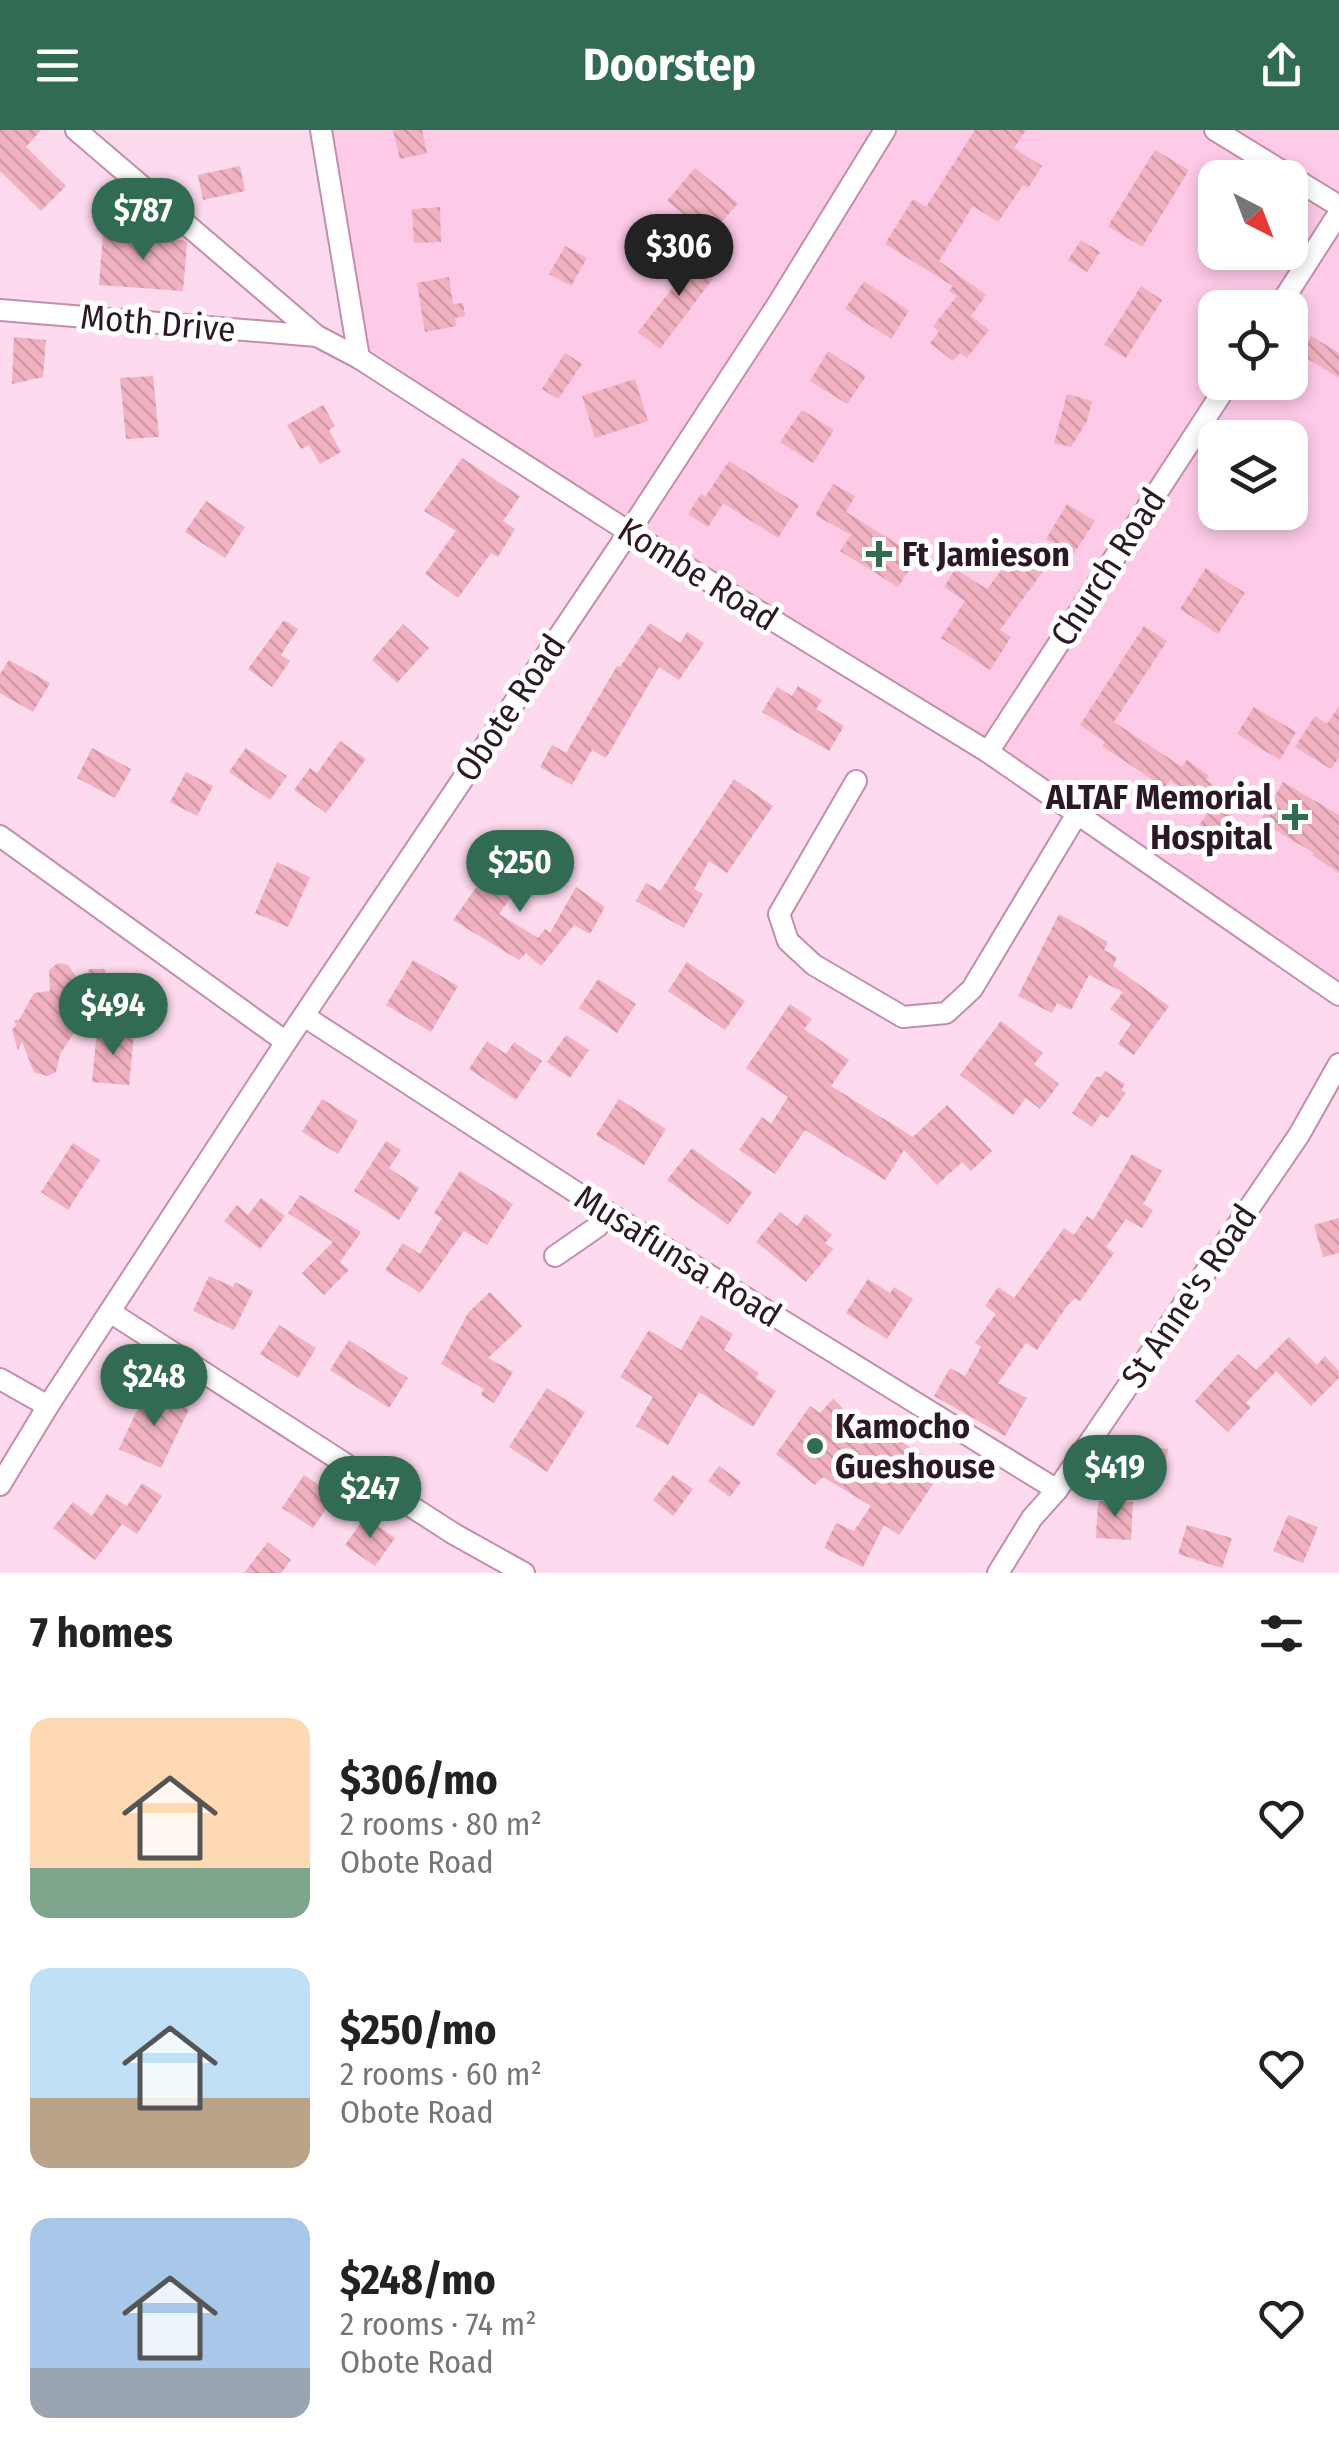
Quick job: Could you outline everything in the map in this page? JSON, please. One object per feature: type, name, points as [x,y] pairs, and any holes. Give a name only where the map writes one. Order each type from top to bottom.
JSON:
[{"type":"street","name":"Kombe Road","points":[[76,130],[317,336],[988,752],[1339,995]]},
{"type":"street","points":[[321,130],[358,358]]},
{"type":"street","points":[[1215,130],[1339,210],[1289,290]]},
{"type":"street","name":"Obote Road","points":[[0,1485],[286,1042],[776,307],[883,131]]},
{"type":"street","name":"Moth Drive","points":[[0,310],[317,336]]},
{"type":"street","name":"Church Road","points":[[988,752],[1217,400]]},
{"type":"street","points":[[856,781],[780,914],[788,942],[814,964],[903,1017],[946,1014],[972,988],[1077,814]]},
{"type":"street","points":[[0,836],[286,1042]]},
{"type":"street","name":"Musafunsa Road","points":[[304,1016],[608,1213],[1056,1490]]},
{"type":"street","name":"St Anne's Road","points":[[998,1573],[1032,1518],[1056,1490],[1299,1134],[1339,1064]]},
{"type":"street","points":[[555,1256],[597,1228],[608,1213]]},
{"type":"street","points":[[110,1312],[454,1534],[524,1573]]},
{"type":"street","points":[[0,1380],[48,1406]]},
{"type":"shaded area","points":[[313,130],[1339,130],[1339,996],[651,545],[348,334]]},
{"type":"building","points":[[0,130],[41,130],[26,147],[66,186],[41,211],[0,171]]},
{"type":"building","points":[[393,130],[422,130],[427,153],[400,159]]},
{"type":"building","points":[[975,130],[1026,130],[1014,148],[1042,166],[1028,188],[1023,185],[998,222],[973,206],[939,261],[986,295],[971,316],[989,330],[967,358],[960,353],[953,361],[930,343],[939,332],[933,326],[957,296],[949,291],[953,286],[885,244],[913,199],[926,207]]},
{"type":"building","points":[[1155,150],[1189,170],[1142,247],[1108,226]]},
{"type":"building","points":[[240,166],[245,191],[203,200],[198,175]]},
{"type":"building","points":[[695,168],[738,203],[720,224],[712,218],[703,229],[667,201]]},
{"type":"building","points":[[440,207],[441,242],[414,243],[412,209]]},
{"type":"building","points":[[103,234],[183,240],[187,243],[183,291],[99,285]]},
{"type":"building","points":[[1081,240],[1100,252],[1087,272],[1068,260]]},
{"type":"building","points":[[565,246],[587,258],[571,286],[549,274]]},
{"type":"building","points":[[694,251],[720,269],[660,349],[638,332],[674,286],[671,284]]},
{"type":"building","points":[[449,277],[453,304],[463,303],[465,316],[455,318],[456,326],[425,332],[417,283]]},
{"type":"building","points":[[864,281],[909,311],[891,339],[845,309]]},
{"type":"building","points":[[1141,286],[1162,300],[1126,358],[1104,345]]},
{"type":"building","points":[[1311,336],[1339,353],[1339,378],[1308,359]]},
{"type":"building","points":[[14,337],[46,340],[43,377],[12,384]]},
{"type":"building","points":[[828,351],[866,376],[847,404],[810,381]]},
{"type":"building","points":[[565,353],[582,364],[558,399],[542,389]]},
{"type":"building","points":[[153,376],[159,437],[126,439],[120,378]]},
{"type":"building","points":[[635,379],[648,421],[595,438],[582,396]]},
{"type":"building","points":[[1067,394],[1092,401],[1087,421],[1071,447],[1054,443]]},
{"type":"building","points":[[323,405],[335,426],[329,430],[341,452],[320,464],[309,445],[301,449],[287,425]]},
{"type":"building","points":[[802,410],[834,430],[813,463],[780,442]]},
{"type":"building","points":[[462,458],[520,496],[503,521],[515,529],[498,557],[491,553],[458,598],[425,574],[456,531],[424,511]]},
{"type":"building","points":[[729,461],[799,505],[778,538],[723,503],[708,527],[688,514],[701,494],[705,497]]},
{"type":"building","name":"Ft Jamieson","points":[[833,484],[855,496],[846,512],[918,557],[898,587],[840,551],[851,535],[815,515]]},
{"type":"building","points":[[206,501],[245,527],[225,558],[185,532]]},
{"type":"building","points":[[1067,504],[1095,521],[1073,555],[1046,539]]},
{"type":"building","points":[[1017,550],[1044,570],[1000,630],[1011,637],[990,670],[941,638],[965,601],[944,587],[955,569],[987,589]]},
{"type":"building","points":[[1206,568],[1245,593],[1218,634],[1180,609]]},
{"type":"building","points":[[284,620],[298,629],[281,655],[290,661],[272,687],[248,669]]},
{"type":"building","points":[[650,623],[680,643],[687,632],[704,643],[679,680],[659,667],[606,758],[592,750],[572,785],[540,767],[552,745],[566,753],[617,666]]},
{"type":"building","points":[[403,624],[429,648],[397,683],[372,660]]},
{"type":"building","points":[[1144,626],[1167,641],[1114,722],[1182,767],[1187,760],[1209,776],[1206,780],[1239,801],[1212,844],[1194,833],[1210,809],[1170,780],[1165,788],[1102,746],[1105,742],[1080,725]]},
{"type":"building","points":[[9,660],[50,683],[33,712],[0,693],[0,674]]},
{"type":"building","points":[[798,686],[822,700],[816,709],[844,726],[829,751],[762,712],[777,687],[792,696]]},
{"type":"building","points":[[1339,706],[1339,757],[1331,769],[1295,747],[1315,716],[1327,724]]},
{"type":"building","points":[[1254,707],[1296,732],[1280,760],[1237,734]]},
{"type":"building","points":[[340,741],[366,759],[326,813],[294,790],[310,768],[317,773]]},
{"type":"building","points":[[92,748],[131,769],[115,798],[77,778]]},
{"type":"building","points":[[246,748],[287,776],[270,800],[229,772]]},
{"type":"building","points":[[186,772],[213,786],[197,816],[170,802]]},
{"type":"building","points":[[734,779],[773,806],[727,873],[709,861],[694,889],[703,894],[684,928],[636,901],[646,883],[660,891]]},
{"type":"building","points":[[1283,782],[1339,815],[1339,873],[1260,821]]},
{"type":"building","points":[[490,857],[523,880],[499,914],[538,938],[545,929],[550,933],[576,887],[605,907],[590,934],[574,925],[541,966],[526,953],[519,960],[453,920],[478,885],[472,881]]},
{"type":"building","points":[[277,862],[310,877],[288,927],[255,913]]},
{"type":"building","points":[[1059,914],[1108,942],[1104,950],[1117,957],[1113,966],[1169,1006],[1134,1055],[1118,1044],[1131,1024],[1110,1009],[1123,992],[1089,975],[1071,1010],[1057,1003],[1052,1013],[1018,996]]},
{"type":"building","points":[[413,960],[458,986],[431,1032],[386,1005]]},
{"type":"building","points":[[687,962],[745,1001],[725,1030],[668,991]]},
{"type":"building","points":[[58,963],[68,965],[80,982],[90,969],[104,969],[109,979],[104,990],[86,996],[92,1006],[60,1054],[56,1072],[47,1076],[34,1072],[22,1042],[18,1050],[12,1030],[14,1020],[19,1020],[34,993],[50,991],[49,970]]},
{"type":"building","points":[[598,979],[636,1004],[617,1033],[579,1008]]},
{"type":"building","points":[[790,1004],[812,1019],[804,1029],[849,1060],[831,1086],[913,1137],[947,1105],[992,1151],[971,1171],[962,1162],[937,1185],[904,1150],[885,1180],[805,1130],[775,1174],[739,1150],[762,1117],[771,1124],[788,1097],[746,1068]]},
{"type":"building","points":[[1001,1021],[1043,1053],[1034,1064],[1059,1084],[1040,1109],[1026,1098],[1013,1115],[960,1075]]},
{"type":"building","points":[[97,1030],[134,1034],[129,1085],[92,1082]]},
{"type":"building","points":[[566,1035],[589,1050],[570,1078],[547,1062]]},
{"type":"building","points":[[487,1041],[506,1054],[514,1042],[542,1061],[516,1100],[469,1069]]},
{"type":"building","points":[[1105,1071],[1125,1084],[1121,1090],[1126,1093],[1108,1118],[1101,1114],[1092,1127],[1072,1113],[1096,1077]]},
{"type":"building","points":[[322,1099],[358,1121],[338,1154],[302,1132]]},
{"type":"building","points":[[619,1099],[666,1129],[644,1165],[596,1135]]},
{"type":"building","points":[[386,1141],[401,1150],[389,1168],[419,1188],[399,1220],[354,1191]]},
{"type":"building","points":[[73,1143],[100,1160],[68,1210],[41,1192]]},
{"type":"building","points":[[692,1148],[752,1192],[728,1225],[667,1180]]},
{"type":"building","points":[[1132,1154],[1162,1171],[1143,1204],[1153,1210],[1142,1228],[1126,1219],[1106,1247],[1114,1253],[1080,1301],[1075,1298],[1067,1306],[1037,1350],[1026,1343],[998,1383],[1027,1398],[1005,1436],[934,1396],[950,1368],[965,1376],[981,1347],[975,1343],[996,1314],[985,1306],[998,1287],[1014,1298],[1064,1228],[1074,1235],[1087,1216],[1093,1220]]},
{"type":"building","points":[[460,1171],[513,1204],[487,1245],[464,1231],[420,1293],[385,1270],[403,1243],[420,1254],[442,1218],[434,1213]]},
{"type":"building","points":[[300,1195],[361,1232],[340,1262],[349,1270],[324,1295],[302,1273],[333,1242],[288,1213]]},
{"type":"building","points":[[261,1198],[285,1216],[260,1249],[224,1221],[237,1205],[248,1215]]},
{"type":"building","points":[[780,1212],[797,1226],[806,1214],[832,1235],[825,1243],[833,1249],[806,1282],[756,1242]]},
{"type":"building","points":[[1339,1218],[1339,1253],[1323,1257],[1314,1225]]},
{"type":"building","points":[[209,1276],[253,1291],[234,1330],[193,1311]]},
{"type":"building","points":[[868,1279],[890,1293],[894,1287],[913,1299],[887,1339],[846,1313]]},
{"type":"building","points":[[490,1292],[522,1326],[488,1358],[513,1372],[494,1403],[481,1395],[484,1389],[441,1364],[468,1313]]},
{"type":"building","points":[[701,1315],[733,1334],[724,1350],[759,1373],[756,1378],[776,1391],[753,1427],[699,1392],[668,1445],[636,1426],[653,1397],[620,1377],[649,1330],[681,1350]]},
{"type":"building","points":[[279,1325],[316,1348],[298,1378],[260,1354]]},
{"type":"building","points":[[1289,1337],[1317,1365],[1325,1356],[1339,1371],[1339,1378],[1311,1406],[1276,1371],[1246,1403],[1251,1407],[1228,1432],[1195,1401],[1238,1354],[1256,1370]]},
{"type":"building","points":[[349,1340],[408,1378],[389,1408],[330,1370]]},
{"type":"building","points":[[547,1388],[585,1412],[547,1472],[509,1447]]},
{"type":"building","points":[[147,1389],[189,1409],[161,1468],[119,1449]]},
{"type":"building","points":[[833,1399],[871,1437],[883,1424],[893,1436],[943,1469],[899,1535],[884,1525],[863,1567],[824,1548],[836,1523],[854,1531],[871,1506],[823,1477],[815,1485],[776,1454],[810,1406],[820,1413]]},
{"type":"building","points":[[1147,1446],[1168,1449],[1162,1483],[1141,1479]]},
{"type":"building","points":[[719,1466],[741,1482],[730,1497],[708,1481]]},
{"type":"building","points":[[304,1475],[335,1496],[313,1528],[282,1508]]},
{"type":"building","points":[[673,1475],[693,1489],[673,1516],[653,1500]]},
{"type":"building","points":[[142,1483],[162,1496],[137,1534],[122,1524],[95,1560],[53,1528],[73,1502],[92,1516],[107,1494],[127,1506]]},
{"type":"building","points":[[1098,1501],[1133,1502],[1131,1540],[1096,1538]]},
{"type":"building","points":[[1288,1515],[1318,1527],[1303,1563],[1273,1551]]},
{"type":"building","points":[[365,1517],[395,1538],[375,1566],[345,1545]]},
{"type":"building","points":[[1187,1525],[1232,1538],[1222,1568],[1178,1554]]},
{"type":"building","points":[[268,1542],[291,1560],[281,1573],[244,1573]]},
{"type":"place","name":"Ft Jamieson","points":[[879,554]]},
{"type":"place","name":"ALTAF Memorial Hospital","points":[[1295,817]]},
{"type":"place","name":"Kamocho Gueshouse","points":[[815,1446]]}]
